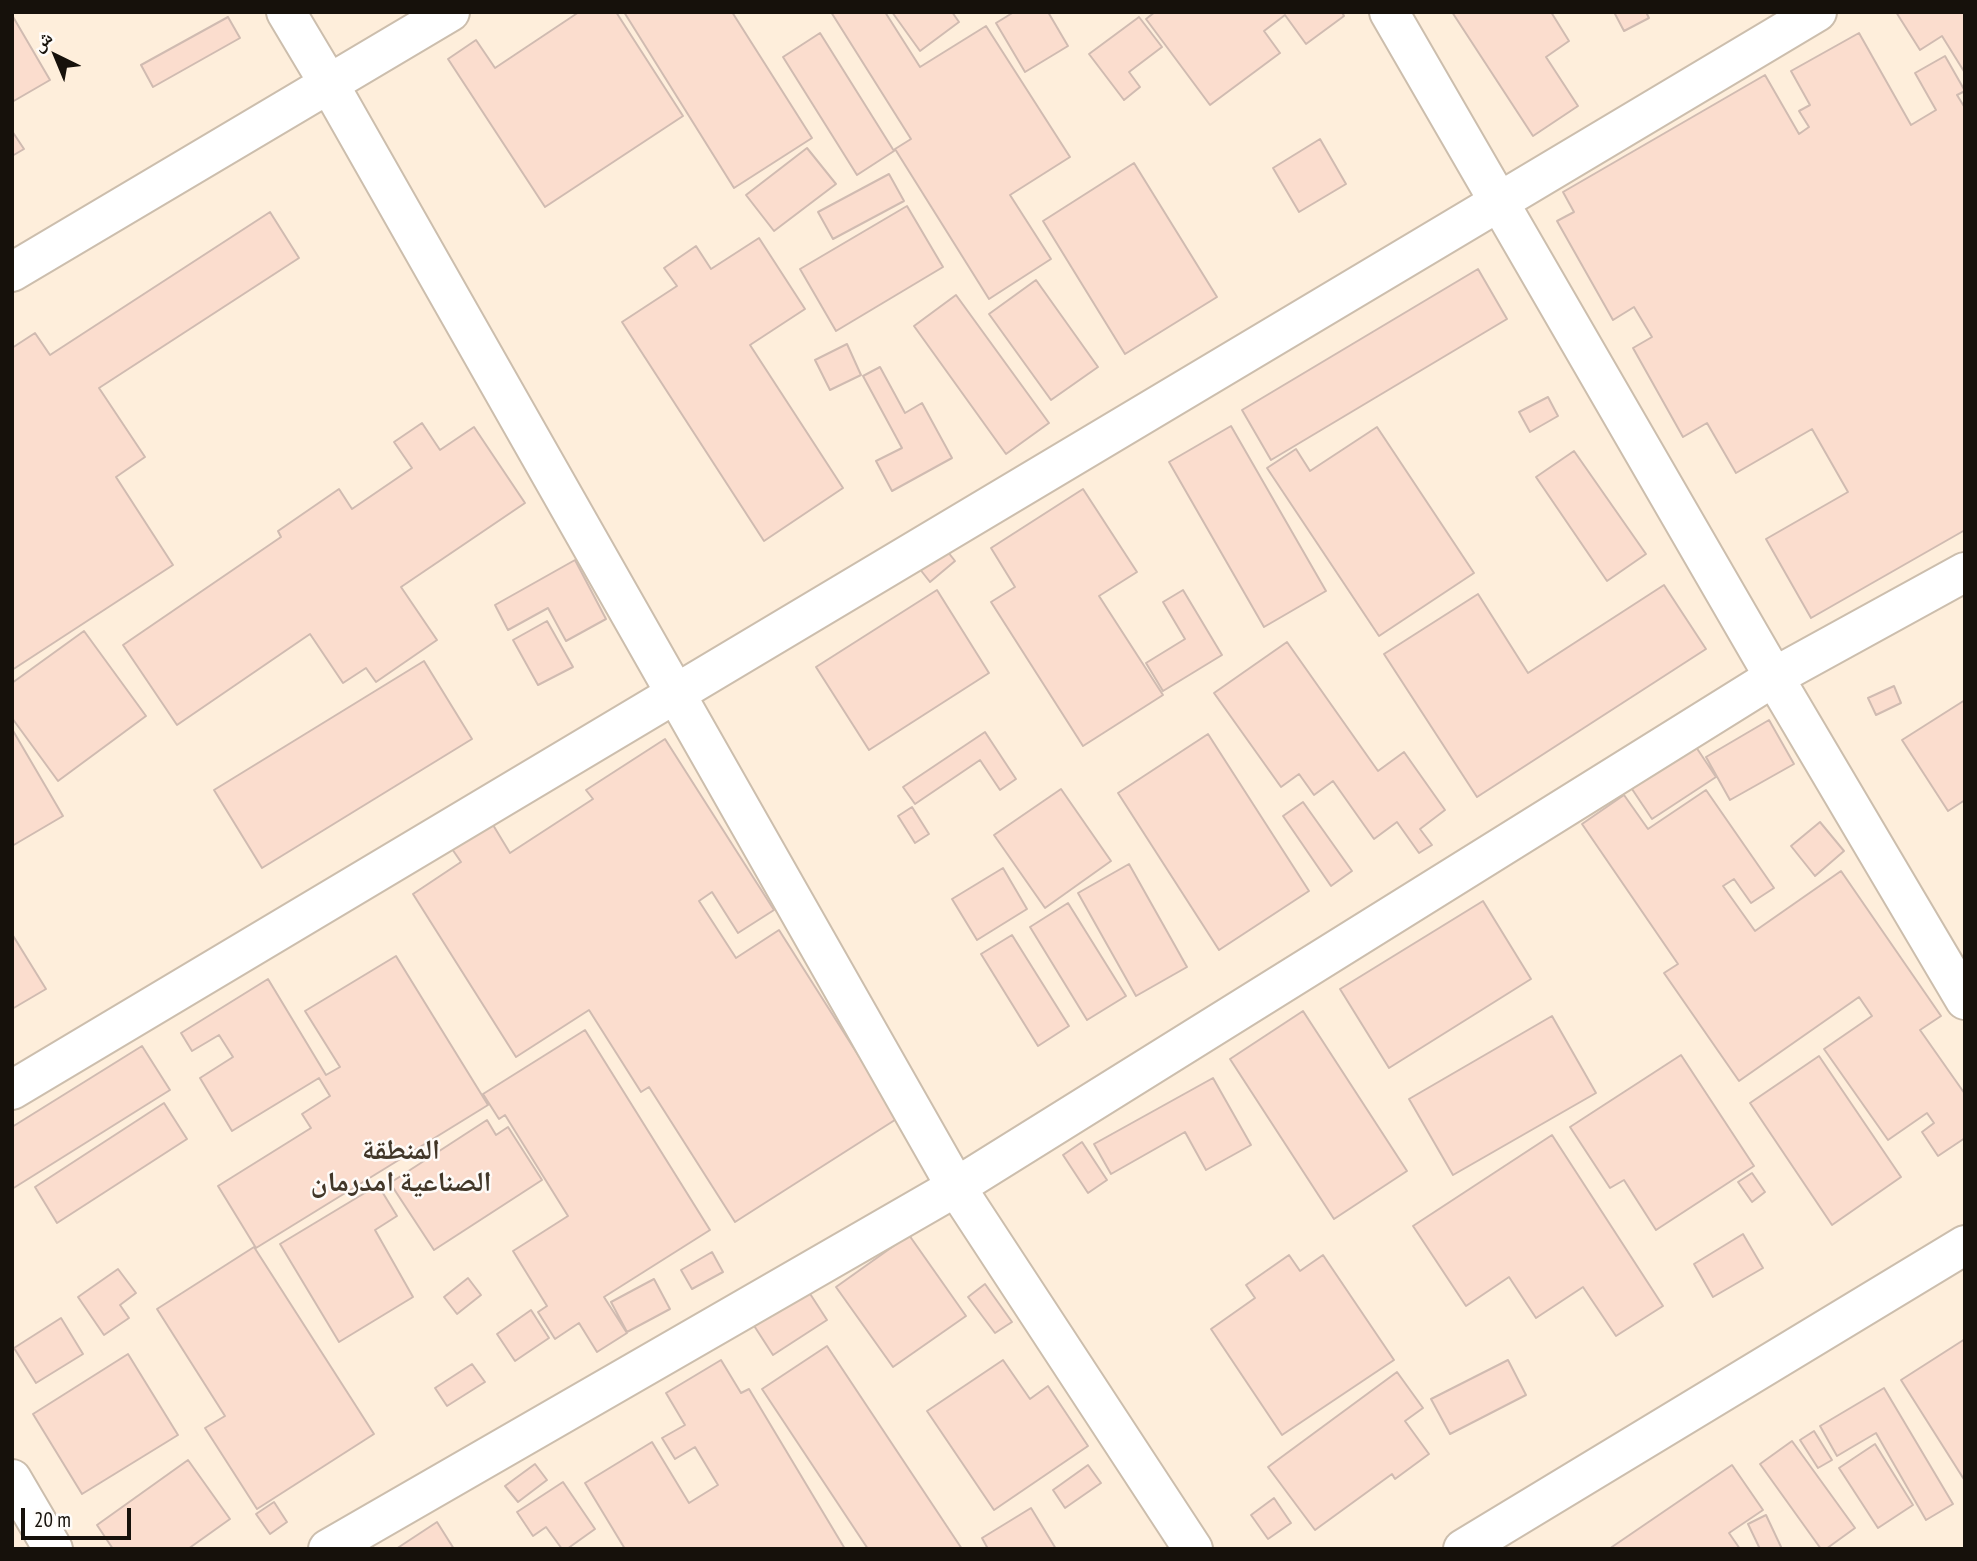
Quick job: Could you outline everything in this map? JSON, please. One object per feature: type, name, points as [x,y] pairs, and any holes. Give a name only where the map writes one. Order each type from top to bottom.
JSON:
[{"type":"street","points":[[286,12],[956,1187],[1193,1549]]},
{"type":"street","points":[[12,272],[450,12]]},
{"type":"street","points":[[1389,12],[1774,677],[1965,1000]]},
{"type":"street","points":[[12,1090],[1817,12]]},
{"type":"street","points":[[328,1549],[956,1187],[1774,677],[1965,572]]},
{"type":"street","points":[[1463,1549],[1965,1245]]},
{"type":"street","points":[[12,1479],[53,1549]]},
{"type":"shaded area","points":[[12,12],[1965,12],[1965,1549],[12,1549]]},
{"type":"building","points":[[579,12],[616,12],[683,116],[545,207],[448,59],[476,40],[495,68]]},
{"type":"building","points":[[624,12],[732,12],[812,138],[734,188]]},
{"type":"building","points":[[831,12],[885,12],[920,67],[986,26],[1070,157],[1010,195],[1051,259],[989,299],[895,149],[911,139]]},
{"type":"building","points":[[892,12],[952,12],[959,22],[920,51]]},
{"type":"building","points":[[1014,12],[1048,12],[1068,46],[1025,72],[996,23]]},
{"type":"building","points":[[1155,12],[1342,12],[1344,16],[1306,44],[1285,15],[1264,31],[1280,53],[1210,105],[1146,19]]},
{"type":"building","points":[[1452,12],[1551,12],[1569,41],[1546,57],[1578,106],[1533,136]]},
{"type":"building","points":[[1614,12],[1646,12],[1649,18],[1624,31]]},
{"type":"building","points":[[1896,12],[1965,12],[1965,73],[1942,36],[1920,50]]},
{"type":"building","points":[[12,15],[50,80],[12,102]]},
{"type":"building","points":[[228,17],[240,38],[153,87],[141,65]]},
{"type":"building","points":[[1139,17],[1162,47],[1129,72],[1140,87],[1124,100],[1089,54]]},
{"type":"building","points":[[820,33],[894,151],[857,175],[783,57]]},
{"type":"building","points":[[1859,33],[1911,125],[1936,110],[1915,73],[1945,56],[1965,91],[1957,95],[1965,108],[1965,530],[1811,618],[1766,539],[1848,492],[1812,429],[1736,473],[1707,423],[1683,437],[1633,348],[1652,337],[1634,307],[1613,320],[1557,221],[1574,212],[1563,192],[1765,75],[1799,134],[1809,127],[1799,111],[1810,105],[1791,71]]},
{"type":"building","points":[[12,131],[24,149],[12,156]]},
{"type":"building","points":[[1320,139],[1346,184],[1299,212],[1273,168]]},
{"type":"building","points":[[807,148],[836,184],[774,231],[746,195]]},
{"type":"building","points":[[1134,163],[1217,297],[1125,354],[1043,221]]},
{"type":"building","points":[[889,174],[904,201],[833,239],[818,212]]},
{"type":"building","points":[[907,206],[943,267],[836,331],[800,269]]},
{"type":"building","points":[[270,212],[299,258],[99,388],[145,457],[116,477],[173,565],[12,670],[12,348],[35,333],[50,355]]},
{"type":"building","points":[[759,238],[805,309],[750,345],[843,488],[764,541],[622,322],[677,286],[664,268],[696,246],[711,269]]},
{"type":"building","points":[[1478,269],[1507,319],[1271,460],[1242,410]]},
{"type":"building","points":[[1036,280],[1098,367],[1051,400],[989,314]]},
{"type":"building","points":[[956,295],[1049,423],[1006,454],[914,326]]},
{"type":"building","points":[[847,344],[861,375],[830,390],[815,360]]},
{"type":"building","points":[[880,367],[905,413],[922,403],[952,458],[892,491],[876,461],[902,448],[863,376]]},
{"type":"building","points":[[1548,397],[1558,416],[1530,432],[1519,412]]},
{"type":"building","points":[[422,423],[440,450],[474,427],[525,503],[401,587],[437,640],[376,682],[366,668],[343,683],[310,634],[177,725],[123,645],[281,537],[278,531],[339,489],[352,509],[412,468],[394,442]]},
{"type":"building","points":[[1231,426],[1326,591],[1264,627],[1169,462]]},
{"type":"building","points":[[1377,427],[1474,573],[1379,636],[1267,468],[1296,449],[1310,471]]},
{"type":"building","points":[[1574,451],[1646,554],[1607,581],[1536,477]]},
{"type":"building","points":[[1083,489],[1137,572],[1099,596],[1163,695],[1083,746],[991,602],[1015,587],[991,548]]},
{"type":"building","points":[[944,547],[955,561],[930,582],[919,568]]},
{"type":"building","points":[[575,560],[606,619],[566,641],[548,608],[508,630],[495,605]]},
{"type":"building","points":[[1664,585],[1706,649],[1477,797],[1384,654],[1478,594],[1528,673]]},
{"type":"building","points":[[937,590],[989,673],[869,750],[816,667]]},
{"type":"building","points":[[1183,590],[1222,655],[1163,691],[1146,663],[1185,639],[1163,602]]},
{"type":"building","points":[[547,621],[573,667],[538,685],[513,640]]},
{"type":"building","points":[[84,631],[146,716],[58,781],[12,718],[12,683]]},
{"type":"building","points":[[1287,642],[1378,771],[1404,752],[1445,810],[1420,829],[1432,845],[1419,853],[1397,822],[1374,839],[1333,781],[1314,795],[1299,774],[1281,787],[1214,693]]},
{"type":"building","points":[[424,661],[472,739],[262,868],[214,790]]},
{"type":"building","points":[[1894,686],[1901,703],[1876,715],[1868,698]]},
{"type":"building","points":[[1965,700],[1965,800],[1948,811],[1902,740]]},
{"type":"building","points":[[1769,720],[1794,764],[1730,800],[1706,757]]},
{"type":"building","points":[[12,729],[63,816],[12,846]]},
{"type":"building","points":[[985,732],[1016,779],[1000,790],[980,760],[915,804],[903,787]]},
{"type":"building","points":[[1208,734],[1309,891],[1219,950],[1118,793]]},
{"type":"building","points":[[665,739],[774,910],[738,933],[712,892],[699,901],[736,958],[779,930],[898,1118],[735,1222],[649,1087],[641,1092],[589,1010],[516,1057],[413,894],[461,862],[450,846],[490,820],[510,853],[593,799],[586,790]]},
{"type":"building","points":[[1694,744],[1716,777],[1652,819],[1630,786]]},
{"type":"building","points":[[1061,789],[1111,861],[1045,908],[994,835]]},
{"type":"building","points":[[1706,790],[1774,888],[1751,903],[1734,879],[1723,886],[1755,931],[1841,871],[1941,1016],[1920,1030],[1965,1094],[1965,1138],[1938,1156],[1922,1132],[1934,1123],[1927,1113],[1888,1140],[1824,1049],[1872,1016],[1859,997],[1739,1081],[1664,973],[1678,964],[1582,824],[1624,795],[1648,829]]},
{"type":"building","points":[[1303,802],[1352,871],[1331,886],[1283,816]]},
{"type":"building","points":[[912,807],[929,834],[915,843],[898,816]]},
{"type":"building","points":[[1820,822],[1844,851],[1815,876],[1791,846]]},
{"type":"building","points":[[1129,864],[1187,967],[1136,996],[1078,893]]},
{"type":"building","points":[[1003,868],[1027,909],[977,940],[952,899]]},
{"type":"building","points":[[1483,901],[1531,979],[1389,1068],[1340,989]]},
{"type":"building","points":[[1068,903],[1126,996],[1087,1020],[1030,927]]},
{"type":"building","points":[[12,934],[46,989],[12,1009]]},
{"type":"building","points":[[1012,935],[1069,1026],[1038,1046],[981,954]]},
{"type":"building","points":[[396,956],[488,1105],[256,1248],[218,1186],[311,1128],[302,1114],[330,1096],[319,1078],[232,1131],[200,1078],[233,1057],[219,1035],[192,1051],[181,1033],[268,979],[326,1075],[340,1067],[305,1011]]},
{"type":"building","points":[[1303,1011],[1407,1171],[1334,1219],[1230,1059]]},
{"type":"building","points":[[1552,1016],[1596,1093],[1453,1175],[1409,1099]]},
{"type":"building","points":[[585,1030],[710,1230],[604,1297],[627,1333],[597,1352],[579,1323],[555,1339],[538,1312],[547,1306],[513,1251],[568,1216],[505,1115],[499,1119],[483,1094]]},
{"type":"building","points":[[142,1046],[170,1090],[12,1189],[12,1127]]},
{"type":"building","points":[[1681,1055],[1754,1166],[1656,1230],[1624,1180],[1610,1188],[1570,1127]]},
{"type":"building","points":[[1819,1056],[1901,1177],[1832,1225],[1750,1103]]},
{"type":"building","points":[[1213,1078],[1251,1145],[1206,1170],[1185,1132],[1111,1174],[1094,1144]]},
{"type":"building","points":[[164,1103],[187,1139],[57,1223],[35,1187]]},
{"type":"building","points":[[487,1120],[496,1135],[508,1127],[542,1180],[434,1250],[390,1183]]},
{"type":"building","points":[[1552,1135],[1663,1306],[1616,1336],[1583,1287],[1536,1318],[1509,1277],[1466,1306],[1413,1226]]},
{"type":"building","points":[[1082,1142],[1107,1180],[1088,1193],[1063,1155]]},
{"type":"building","points":[[1752,1173],[1765,1192],[1752,1202],[1738,1182]]},
{"type":"building","points":[[378,1185],[397,1216],[375,1230],[413,1297],[339,1342],[280,1244]]},
{"type":"building","points":[[1743,1234],[1763,1268],[1713,1297],[1694,1264]]},
{"type":"building","points":[[909,1235],[966,1316],[893,1367],[836,1287]]},
{"type":"building","points":[[254,1247],[374,1434],[257,1509],[205,1428],[225,1416],[157,1309]]},
{"type":"building","points":[[712,1252],[723,1272],[692,1289],[681,1270]]},
{"type":"building","points":[[1289,1255],[1300,1271],[1323,1255],[1394,1360],[1282,1435],[1211,1329],[1255,1298],[1246,1285]]},
{"type":"building","points":[[118,1269],[136,1293],[120,1305],[129,1318],[104,1335],[78,1297]]},
{"type":"building","points":[[468,1278],[481,1295],[457,1314],[444,1297]]},
{"type":"building","points":[[654,1279],[670,1309],[627,1332],[611,1302]]},
{"type":"building","points":[[985,1284],[1012,1322],[995,1333],[968,1297]]},
{"type":"building","points":[[805,1286],[827,1320],[773,1355],[751,1321]]},
{"type":"building","points":[[531,1310],[549,1338],[515,1361],[497,1334]]},
{"type":"building","points":[[61,1318],[83,1354],[36,1383],[14,1348]]},
{"type":"building","points":[[1965,1339],[1965,1481],[1901,1380]]},
{"type":"building","points":[[827,1346],[962,1549],[868,1549],[762,1389]]},
{"type":"building","points":[[128,1354],[178,1435],[82,1494],[33,1414]]},
{"type":"building","points":[[721,1360],[741,1393],[749,1389],[845,1549],[625,1549],[585,1483],[652,1442],[689,1503],[718,1485],[695,1447],[675,1459],[662,1438],[685,1425],[666,1393]]},
{"type":"building","points":[[1003,1360],[1030,1399],[1048,1386],[1088,1446],[994,1510],[927,1411]]},
{"type":"building","points":[[1508,1360],[1526,1395],[1450,1434],[1431,1399]]},
{"type":"building","points":[[472,1364],[485,1382],[447,1406],[435,1388]]},
{"type":"building","points":[[1397,1372],[1423,1408],[1405,1421],[1429,1454],[1395,1479],[1392,1474],[1315,1530],[1268,1467]]},
{"type":"building","points":[[1884,1388],[1953,1504],[1926,1520],[1876,1433],[1837,1456],[1820,1426]]},
{"type":"building","points":[[1814,1431],[1832,1460],[1818,1468],[1800,1440]]},
{"type":"building","points":[[1792,1441],[1855,1528],[1826,1549],[1821,1549],[1760,1464]]},
{"type":"building","points":[[1875,1444],[1913,1505],[1878,1528],[1839,1468]]},
{"type":"building","points":[[188,1460],[230,1519],[188,1549],[113,1549],[97,1525]]},
{"type":"building","points":[[535,1464],[547,1480],[518,1502],[505,1486]]},
{"type":"building","points":[[1088,1465],[1101,1483],[1065,1508],[1053,1490]]},
{"type":"building","points":[[1732,1465],[1763,1510],[1729,1533],[1740,1549],[1609,1549]]},
{"type":"building","points":[[563,1482],[595,1529],[567,1549],[562,1549],[546,1527],[533,1536],[517,1512]]},
{"type":"building","points":[[1274,1498],[1291,1523],[1268,1539],[1251,1515]]},
{"type":"building","points":[[274,1502],[287,1522],[270,1534],[256,1514]]},
{"type":"building","points":[[1031,1508],[1056,1549],[988,1549],[982,1538]]},
{"type":"building","points":[[1766,1515],[1782,1549],[1760,1549],[1748,1524]]},
{"type":"building","points":[[437,1522],[454,1549],[396,1549]]},
{"type":"district","name":"المنطقة الصناعية امدرمان","points":[[401,1167]]}]
